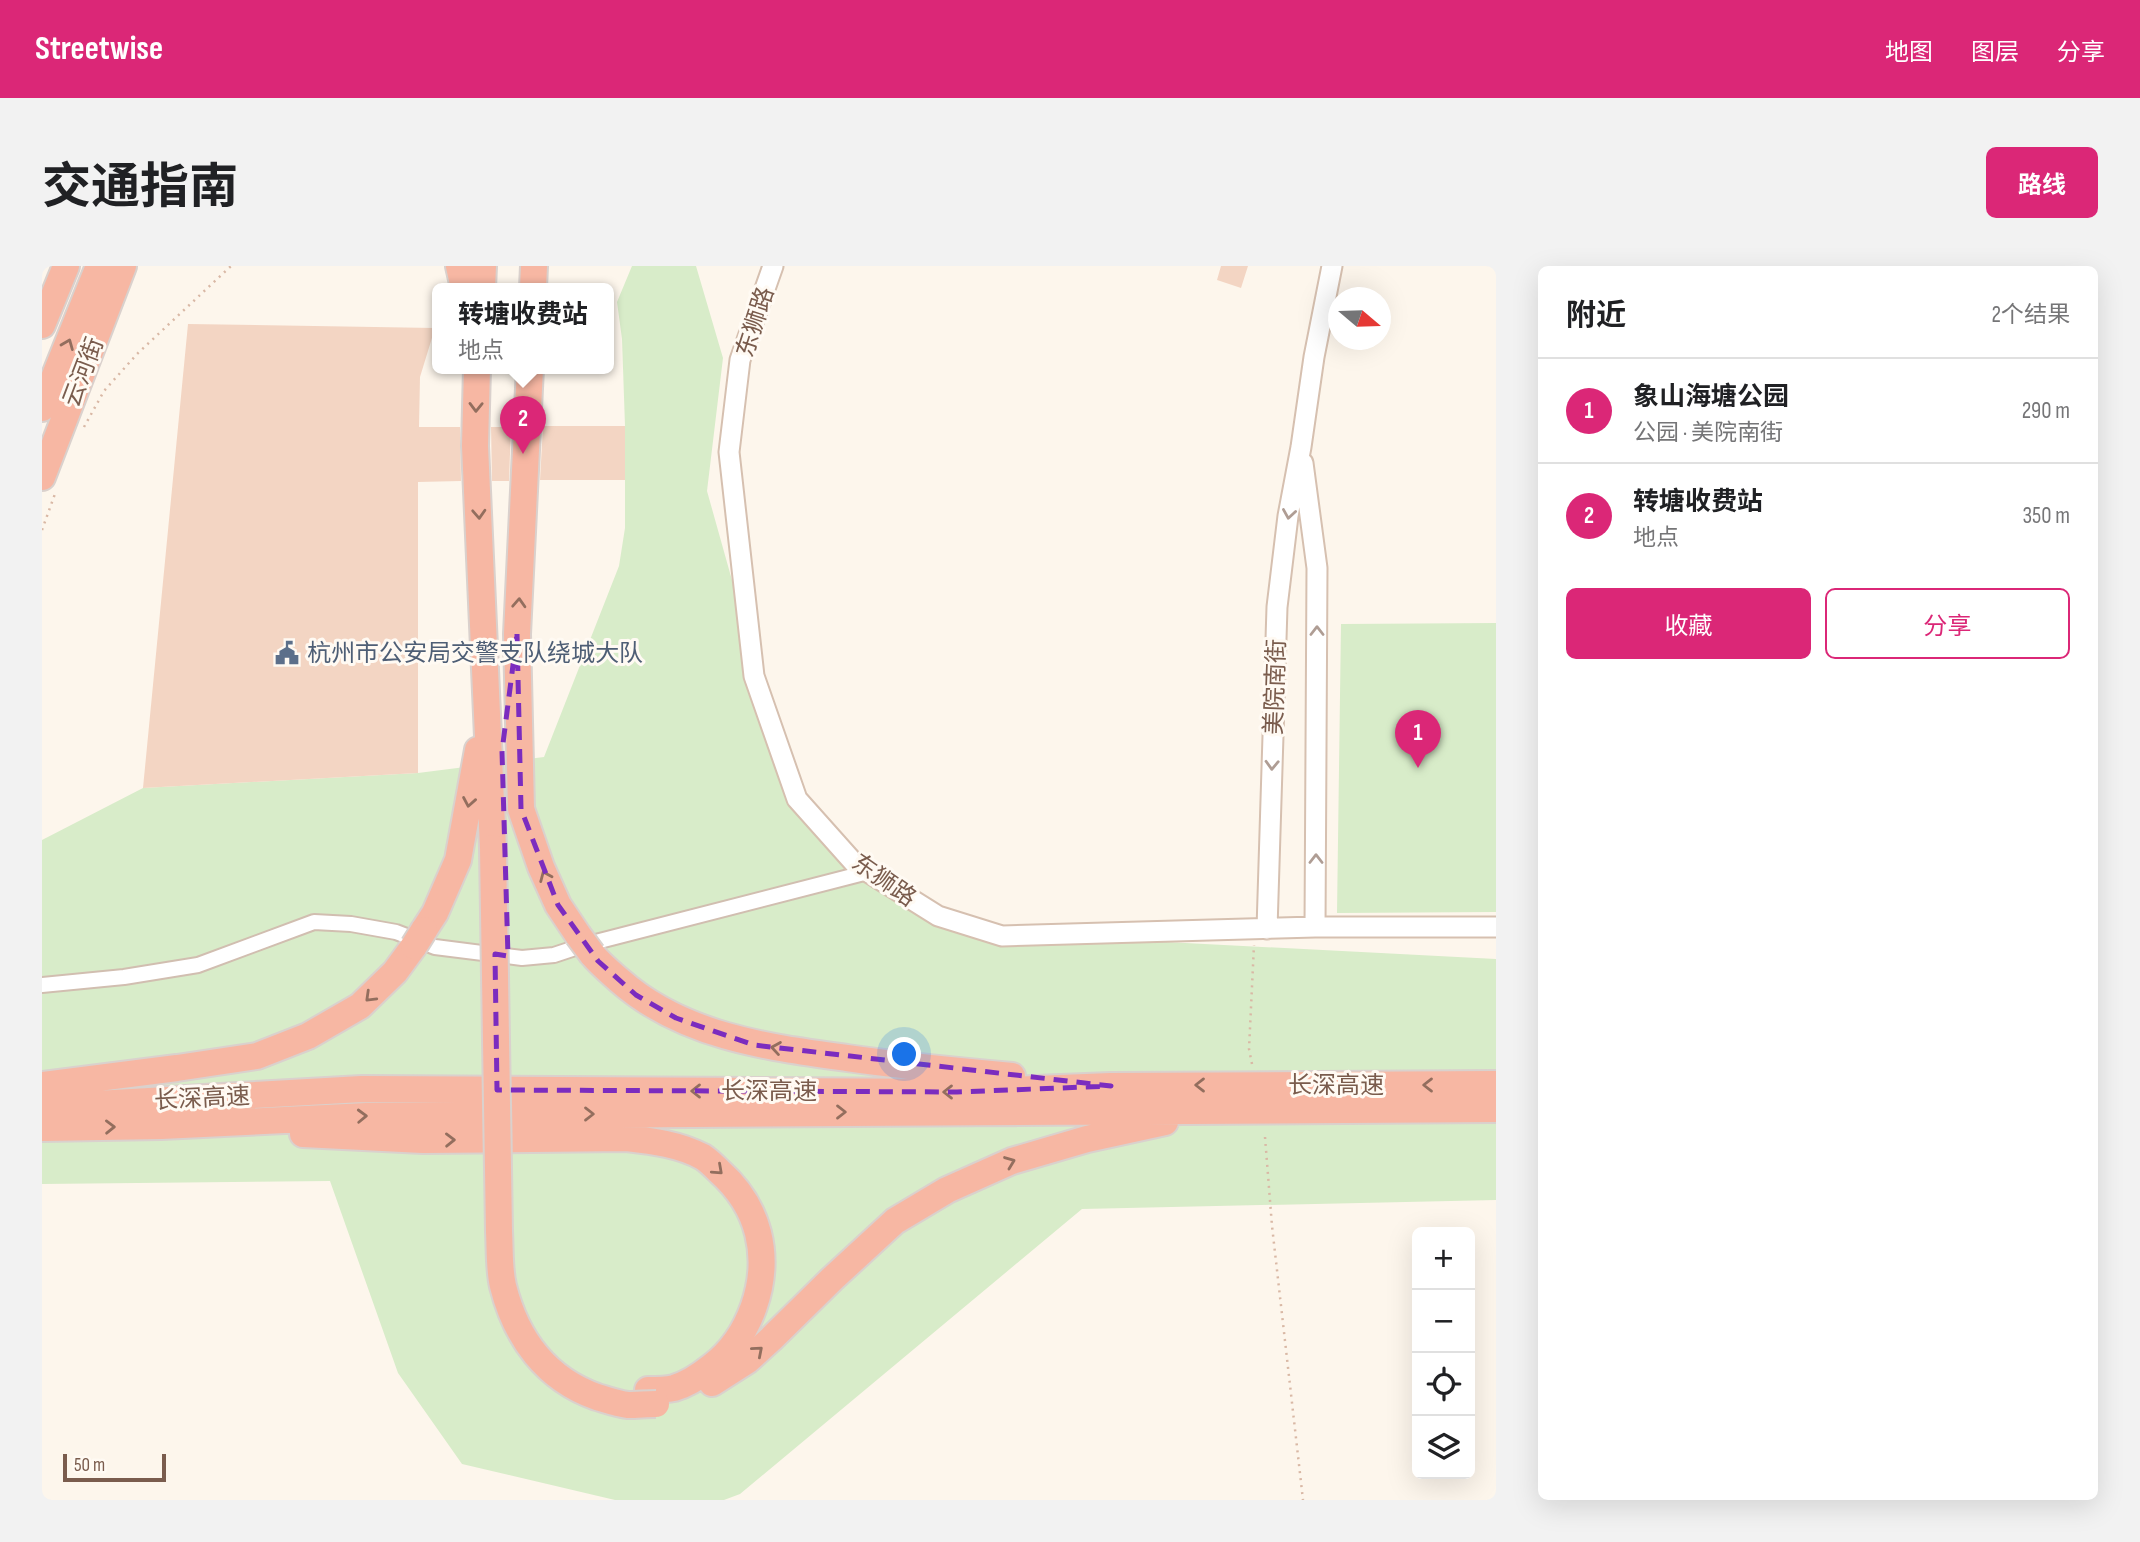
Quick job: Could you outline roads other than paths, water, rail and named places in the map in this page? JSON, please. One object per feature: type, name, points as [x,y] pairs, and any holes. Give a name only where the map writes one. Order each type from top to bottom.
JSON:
[{"type":"highway","points":[[42,325],[66,266]]},
{"type":"highway","points":[[42,408],[99,266]]},
{"type":"highway","name":"云河街","points":[[50,482],[72,400],[123,266]]},
{"type":"highway","points":[[72,400],[140,266]]},
{"type":"highway","points":[[477,374],[475,446],[487,686],[500,847]]},
{"type":"highway","points":[[161,1126],[423,1140],[625,1138],[657,1141],[681,1147],[705,1158],[732,1183],[748,1208],[759,1234],[761,1266],[757,1299],[744,1331],[721,1360],[699,1376],[675,1388],[627,1405],[580,1391],[550,1371],[532,1353],[517,1327],[502,1285],[499,1232],[500,847],[502,751],[517,634],[530,374]]},
{"type":"highway","points":[[517,634],[521,809],[541,867],[558,905],[585,944],[636,995],[676,1018],[712,1033],[754,1045],[906,1066],[1111,1086]]},
{"type":"highway","points":[[42,1085],[257,1056],[308,1036],[360,1006],[395,972],[419,938],[435,913],[458,860],[475,771],[487,686]]},
{"type":"highway","name":"长深高速","points":[[42,1107],[362,1089],[957,1092],[1111,1086],[1496,1084]]},
{"type":"highway","name":"长深高速","points":[[42,1128],[161,1126],[367,1116],[1496,1109]]},
{"type":"highway","points":[[652,1397],[683,1398],[748,1360],[895,1221],[947,1190],[1012,1160],[1087,1139],[1218,1110]]},
{"type":"street","name":"东狮路","points":[[773,266],[740,360],[729,452],[754,677],[797,799],[855,864],[938,916],[1002,936],[1315,927],[1496,928]]},
{"type":"street","name":"美院南街","points":[[1261,929],[1277,607],[1288,516],[1332,266]]},
{"type":"street","name":"美院南街","points":[[1301,447],[1317,568],[1315,927]]},
{"type":"street","points":[[42,985],[124,977],[198,965],[314,922],[351,924],[396,932],[435,947],[522,958],[554,955],[868,872]]},
{"type":"place","name":"转塘收费站","points":[[523,454]]},
{"type":"place","name":"杭州市公安局交警支队绕城大队","points":[[287,653]]},
{"type":"place","name":"象山海塘公园","points":[[1418,768]]}]
